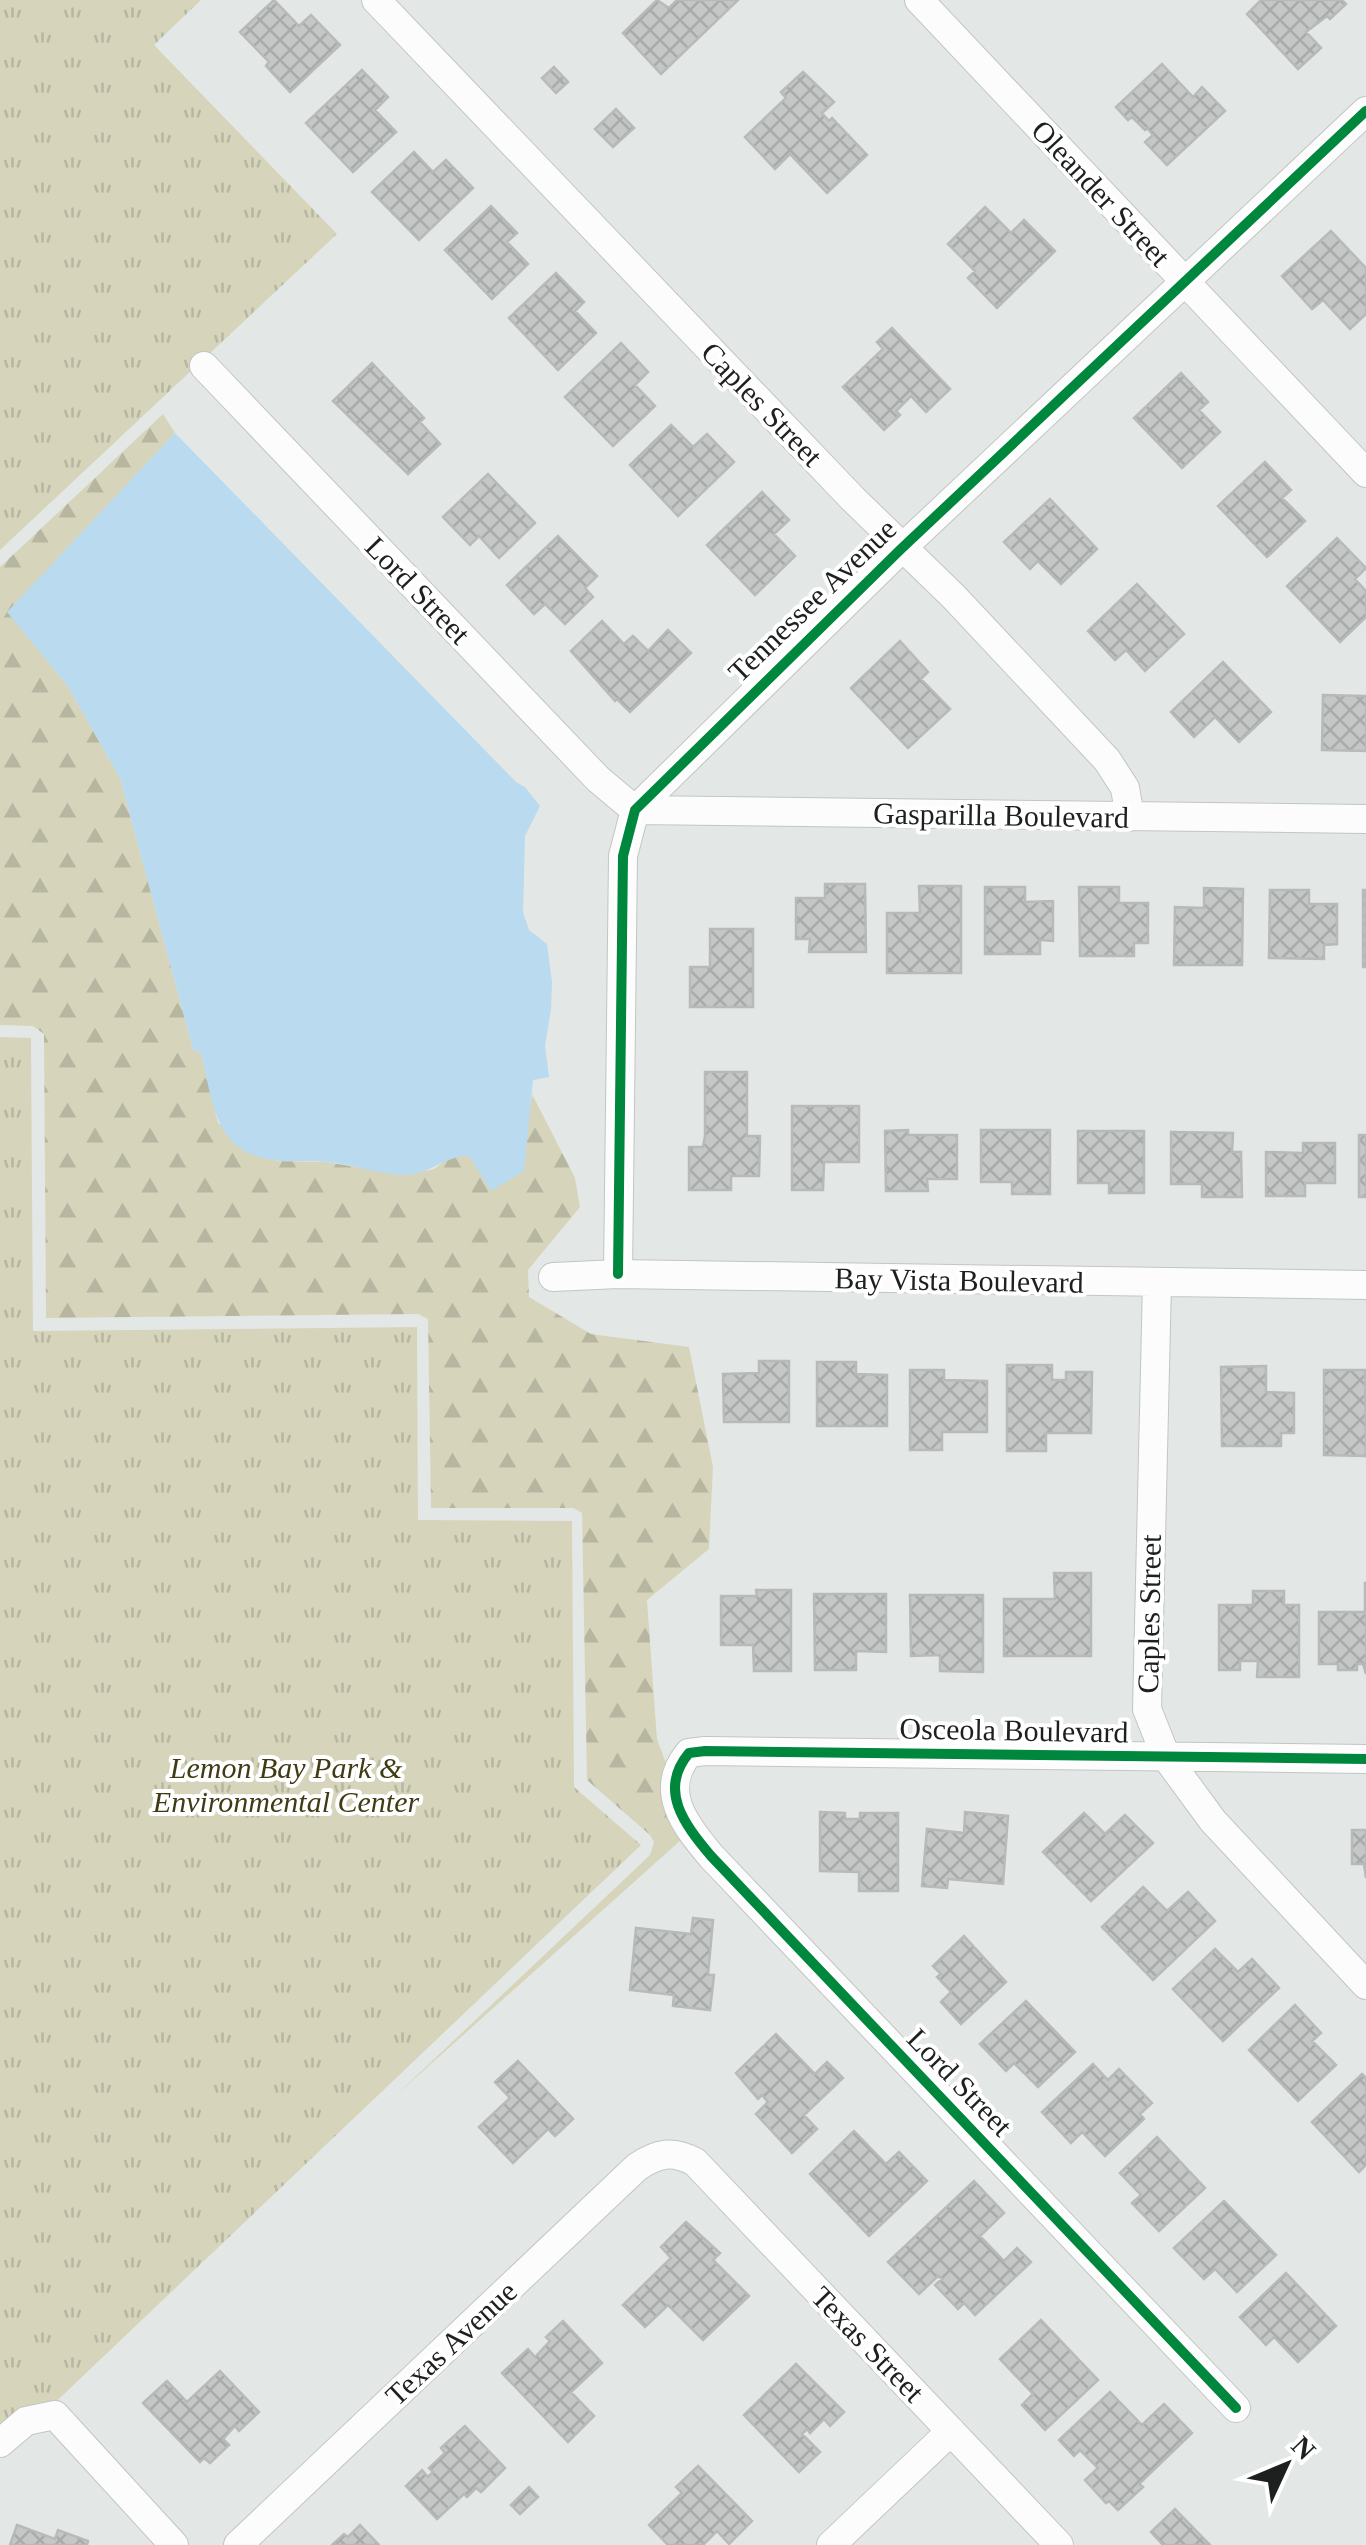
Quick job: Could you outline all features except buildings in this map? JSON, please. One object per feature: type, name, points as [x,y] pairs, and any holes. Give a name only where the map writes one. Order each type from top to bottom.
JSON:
[{"type":"street","name":"Caples Street","points":[[376,0],[1107,760],[1125,788],[1130,817]]},
{"type":"street","name":"Oleander Street","points":[[919,0],[1366,473]]},
{"type":"street","name":"Tennessee Avenue","points":[[636,810],[901,549],[1366,111]]},
{"type":"street","name":"Lord Street","points":[[204,366],[598,779],[636,810]]},
{"type":"street","name":"Gasparilla Boulevard","points":[[636,810],[1366,819]]},
{"type":"street","points":[[618,1274],[624,856],[636,810]]},
{"type":"street","name":"Bay Vista Boulevard","points":[[553,1277],[618,1274],[1366,1285]]},
{"type":"street","name":"Caples Street","points":[[1158,1283],[1147,1709],[1166,1757],[1213,1822],[1366,1986]]},
{"type":"street","name":"Osceola Boulevard","points":[[675,1776],[690,1752],[705,1751],[1366,1759]]},
{"type":"street","name":"Lord Street","points":[[675,1776],[681,1814],[710,1856],[1236,2408]]},
{"type":"street","name":"Texas Street","points":[[670,2153],[696,2162],[1059,2545]]},
{"type":"street","name":"Texas Avenue","points":[[238,2545],[637,2166],[653,2156],[670,2153]]},
{"type":"street","points":[[0,2443],[26,2421],[55,2415],[174,2545]]},
{"type":"street","points":[[832,2545],[951,2431]]},
{"type":"green space","points":[[0,0],[201,0],[154,45],[337,234],[0,550]]},
{"type":"green space","points":[[163,414],[175,433],[8,612],[67,685],[120,778],[193,1049],[201,1053],[218,1123],[277,1161],[326,1162],[405,1175],[434,1169],[451,1156],[469,1156],[475,1163],[526,1136],[532,1094],[575,1178],[580,1207],[528,1270],[529,1297],[591,1334],[689,1347],[713,1467],[709,1549],[647,1600],[657,1739],[691,1831],[394,2097],[650,1855],[654,1842],[587,1780],[582,1513],[573,1508],[431,1508],[428,1319],[418,1314],[46,1318],[44,1034],[33,1026],[0,1025],[0,567]]},
{"type":"green space","name":"Lemon Bay Park & Environmental Center","points":[[0,1037],[31,1038],[33,1331],[417,1327],[418,1520],[572,1521],[574,1787],[641,1845],[0,2455]]},
{"type":"water","points":[[175,433],[540,806],[525,836],[523,912],[529,930],[547,944],[552,982],[545,1046],[549,1077],[533,1080],[524,1171],[491,1191],[469,1156],[404,1175],[327,1162],[258,1157],[229,1138],[214,1109],[201,1053],[193,1049],[120,778],[67,685],[7,612]]},
{"type":"cycle path","points":[[618,1274],[623,856],[635,810],[901,549],[1366,111]]},
{"type":"cycle path","points":[[1236,2408],[711,1856],[678,1806],[676,1780],[689,1753],[705,1751],[1366,1759]]}]
